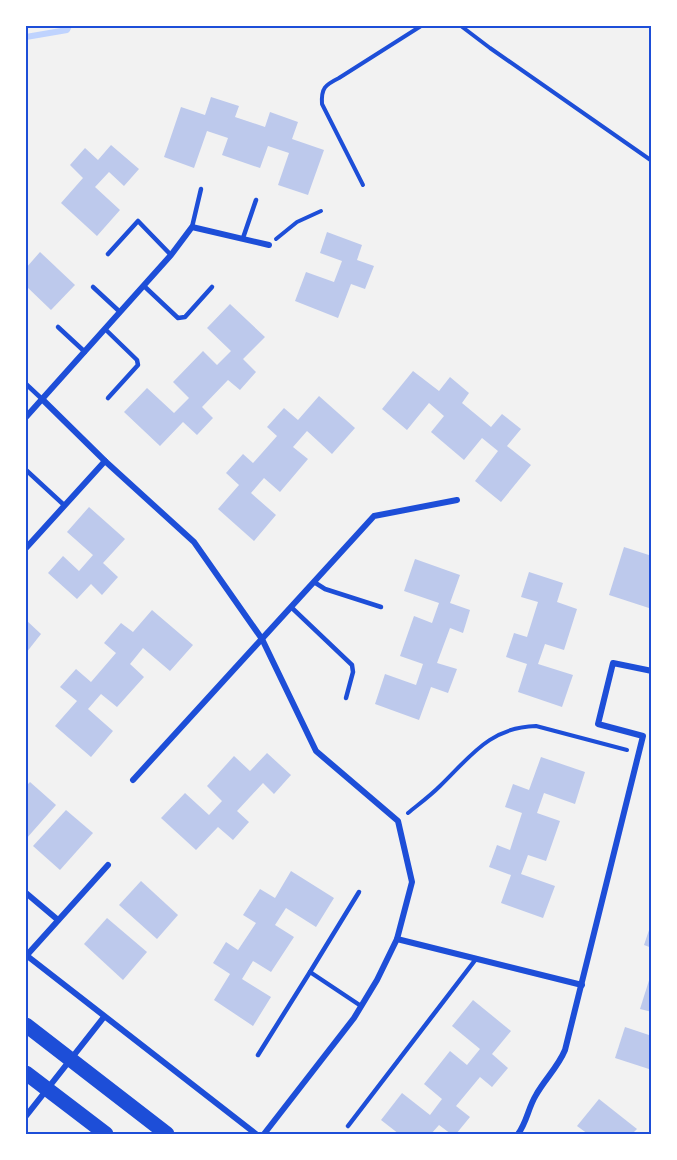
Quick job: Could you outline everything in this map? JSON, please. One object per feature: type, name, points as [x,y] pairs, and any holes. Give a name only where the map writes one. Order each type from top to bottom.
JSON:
[{"type":"main road","points":[[26,1025],[167,1134]]},
{"type":"main road","points":[[26,1073],[106,1134]]},
{"type":"street","points":[[26,417],[144,286],[192,227],[269,245]]},
{"type":"street","points":[[42,399],[105,461],[194,542],[262,639],[316,751],[398,821],[412,882],[397,939],[377,980],[354,1018],[264,1134]]},
{"type":"street","points":[[26,548],[105,461]]},
{"type":"street","points":[[133,780],[374,516],[457,500]]},
{"type":"street","points":[[518,1134],[525,1125],[536,1094],[562,1060],[643,736],[598,724],[613,663],[651,671]]},
{"type":"street","points":[[108,866],[26,955],[256,1134]]},
{"type":"street","points":[[26,893],[58,920]]},
{"type":"street","points":[[397,939],[582,985]]},
{"type":"street","points":[[26,1116],[104,1017]]},
{"type":"lane","points":[[192,227],[201,189]]},
{"type":"lane","points":[[243,238],[256,200]]},
{"type":"lane","points":[[108,254],[138,221],[171,255]]},
{"type":"lane","points":[[144,286],[178,318],[185,317],[212,287]]},
{"type":"lane","points":[[93,287],[120,312]]},
{"type":"lane","points":[[58,327],[85,352]]},
{"type":"lane","points":[[105,329],[137,360],[138,365],[108,398]]},
{"type":"lane","points":[[26,384],[42,399]]},
{"type":"lane","points":[[26,470],[64,505]]},
{"type":"lane","points":[[314,582],[326,589],[381,608]]},
{"type":"lane","points":[[291,607],[352,665],[353,672],[346,698]]},
{"type":"lane","points":[[258,1055],[359,892]]},
{"type":"lane","points":[[348,1126],[476,959]]},
{"type":"lane","points":[[310,972],[362,1006]]},
{"type":"path","points":[[363,185],[322,105],[321,92],[326,84],[421,26]]},
{"type":"path","points":[[461,26],[651,161]]},
{"type":"path","points":[[269,245],[297,222],[321,211]]},
{"type":"path","points":[[398,821],[440,787],[480,745],[521,726],[536,726],[638,753]]},
{"type":"building","points":[[211,97],[239,106],[235,117],[265,127],[270,112],[298,122],[292,139],[324,150],[308,195],[278,185],[289,153],[268,146],[260,168],[222,155],[228,138],[207,131],[194,168],[164,157],[181,107],[205,115]]},
{"type":"building","points":[[111,145],[139,169],[124,186],[109,172],[95,187],[120,210],[97,236],[61,203],[83,178],[70,165],[85,148],[98,160]]},
{"type":"building","points":[[327,232],[362,245],[357,260],[374,266],[365,289],[351,284],[338,318],[295,301],[306,272],[334,282],[342,261],[320,253]]},
{"type":"building","points":[[40,252],[75,285],[51,310],[26,286],[26,268]]},
{"type":"building","points":[[230,304],[265,337],[243,359],[256,372],[240,390],[228,380],[202,407],[213,418],[197,435],[183,422],[160,446],[124,412],[147,388],[174,413],[189,398],[173,382],[203,351],[217,365],[231,351],[207,328]]},
{"type":"building","points":[[413,371],[439,391],[450,377],[469,393],[462,403],[491,427],[502,414],[521,429],[507,446],[531,465],[501,502],[475,481],[498,451],[482,438],[464,460],[431,432],[444,416],[429,403],[407,430],[382,409]]},
{"type":"building","points":[[319,396],[355,428],[332,454],[307,431],[293,447],[308,459],[280,492],[264,478],[251,493],[276,515],[254,541],[218,509],[239,485],[226,473],[243,454],[253,463],[277,436],[267,427],[284,408],[298,420]]},
{"type":"building","points":[[89,507],[125,539],[103,563],[118,577],[102,595],[91,584],[77,599],[48,573],[63,556],[79,571],[93,555],[67,532]]},
{"type":"building","points":[[624,547],[652,556],[652,609],[609,595]]},
{"type":"building","points":[[415,559],[460,575],[450,603],[470,610],[463,633],[450,628],[437,663],[457,669],[448,693],[431,687],[419,720],[375,704],[385,674],[416,685],[423,664],[400,656],[414,616],[432,623],[439,603],[404,591]]},
{"type":"building","points":[[529,572],[563,583],[557,602],[577,609],[564,650],[545,644],[538,664],[573,675],[562,707],[518,692],[527,664],[506,657],[514,633],[527,637],[538,602],[521,597]]},
{"type":"building","points":[[152,610],[193,645],[170,671],[143,648],[130,664],[144,677],[117,707],[101,694],[88,709],[113,731],[91,757],[55,726],[77,701],[60,687],[76,669],[91,682],[116,653],[104,643],[121,623],[133,632]]},
{"type":"building","points":[[26,620],[41,634],[26,653]]},
{"type":"building","points":[[267,753],[291,775],[274,794],[263,783],[237,811],[249,822],[233,840],[218,827],[196,850],[161,818],[185,793],[209,815],[222,801],[207,786],[234,756],[250,771]]},
{"type":"building","points":[[541,757],[585,772],[575,804],[544,793],[537,813],[560,821],[546,861],[528,855],[521,874],[555,886],[543,918],[501,903],[511,875],[489,867],[497,845],[510,850],[522,813],[505,807],[513,784],[529,790]]},
{"type":"building","points":[[30,782],[56,805],[26,839],[26,786]]},
{"type":"building","points":[[66,810],[93,833],[60,870],[33,846]]},
{"type":"building","points":[[291,871],[334,898],[316,927],[286,908],[275,925],[294,937],[271,972],[253,961],[242,979],[271,997],[253,1026],[214,1000],[230,974],[213,963],[226,942],[238,950],[256,923],[243,915],[260,889],[275,898]]},
{"type":"building","points":[[141,881],[178,915],[157,939],[119,905]]},
{"type":"building","points":[[107,918],[147,952],[123,980],[84,944]]},
{"type":"building","points":[[652,924],[652,948],[644,945]]},
{"type":"building","points":[[652,974],[652,1012],[640,1009]]},
{"type":"building","points":[[473,1000],[511,1031],[492,1054],[508,1068],[492,1087],[480,1077],[456,1106],[470,1117],[456,1134],[451,1134],[439,1125],[431,1134],[399,1134],[381,1120],[402,1093],[430,1115],[442,1099],[424,1084],[450,1051],[467,1065],[480,1049],[452,1026]]},
{"type":"building","points":[[625,1027],[652,1036],[652,1070],[615,1058]]},
{"type":"building","points":[[599,1099],[637,1129],[632,1134],[588,1134],[577,1126]]},
{"type":"waterway","points":[[26,37],[67,30],[69,26]]}]
